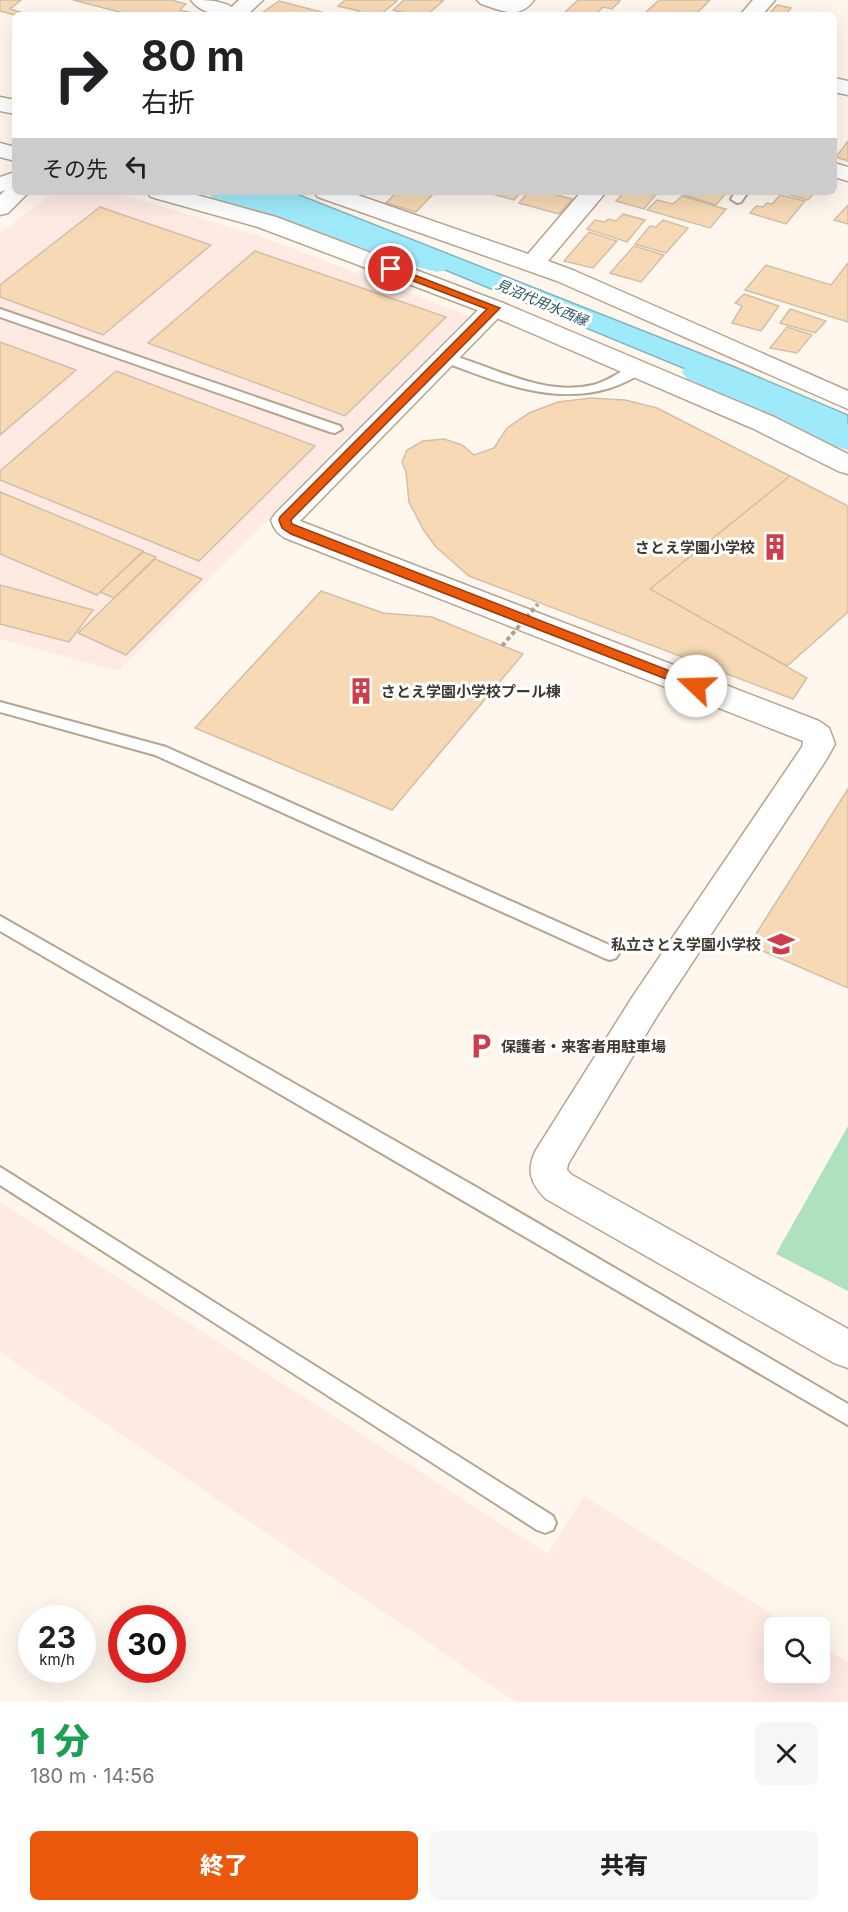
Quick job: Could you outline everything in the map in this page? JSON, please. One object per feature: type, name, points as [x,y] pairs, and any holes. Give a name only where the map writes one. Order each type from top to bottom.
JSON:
[{"type":"street","points":[[202,0],[226,12]]},
{"type":"street","points":[[236,12],[252,0]]},
{"type":"street","points":[[488,0],[516,6],[523,0]]},
{"type":"street","points":[[754,12],[764,0]]},
{"type":"street","points":[[0,208],[14,195]]},
{"type":"street","points":[[170,195],[267,222],[494,308],[764,423],[848,465]]},
{"type":"street","points":[[335,195],[566,276],[848,400]]},
{"type":"street","points":[[533,264],[591,195]]},
{"type":"street","points":[[494,308],[285,520],[286,526],[807,729],[818,736],[819,744],[815,752],[645,1006],[549,1161],[548,1176],[559,1187],[848,1350]]},
{"type":"lane","points":[[0,313],[335,429]]},
{"type":"lane","points":[[446,358],[531,387],[556,392],[595,390],[623,381],[639,368]]},
{"type":"lane","points":[[0,707],[160,751],[610,953]]},
{"type":"lane","points":[[0,923],[848,1414]]},
{"type":"lane","points":[[0,1174],[545,1523]]},
{"type":"path","points":[[502,646],[538,603]]},
{"type":"shaded area","points":[[51,195],[123,195],[257,235],[469,316],[119,671],[0,639],[0,233]]},
{"type":"shaded area","points":[[0,1202],[548,1554],[584,1496],[776,1617],[764,1617],[764,1683],[830,1683],[830,1651],[848,1662],[848,1702],[516,1702],[0,1352]]},
{"type":"green space","points":[[848,1126],[848,1291],[776,1254]]},
{"type":"water","points":[[251,195],[300,195],[735,367],[848,415],[848,436],[333,224]]},
{"type":"building","points":[[0,0],[21,0],[10,9],[20,12],[12,12],[12,14],[0,11]]},
{"type":"building","points":[[73,0],[171,0],[186,4],[180,10],[188,12],[119,12]]},
{"type":"building","points":[[345,0],[397,1],[384,12],[358,12],[338,6]]},
{"type":"building","points":[[404,0],[443,1],[430,12],[393,10]]},
{"type":"building","points":[[578,0],[620,1],[612,9],[603,7],[598,12],[565,12]]},
{"type":"building","points":[[659,0],[710,0],[698,12],[646,12]]},
{"type":"building","points":[[279,1],[321,12],[263,12]]},
{"type":"building","points":[[777,5],[791,8],[788,12],[771,12]]},
{"type":"building","points":[[848,141],[848,161],[837,156]]},
{"type":"building","points":[[394,195],[432,195],[416,212],[386,203]]},
{"type":"building","points":[[496,195],[518,195],[514,200]]},
{"type":"building","points":[[526,195],[557,195],[572,199],[559,214],[519,203]]},
{"type":"building","points":[[621,195],[656,195],[644,209],[616,201]]},
{"type":"building","points":[[684,195],[724,195],[716,205]]},
{"type":"building","points":[[780,195],[805,201],[786,224],[750,213],[756,206],[763,207],[767,203],[772,204]]},
{"type":"building","points":[[790,195],[812,195],[808,200]]},
{"type":"building","points":[[682,196],[726,209],[710,228],[647,210],[657,200],[673,204]]},
{"type":"building","points":[[848,205],[848,224],[834,220]]},
{"type":"building","points":[[100,207],[211,245],[103,335],[0,297],[0,285]]},
{"type":"building","points":[[623,214],[645,220],[627,242],[587,229],[595,220],[616,221]]},
{"type":"building","points":[[663,220],[688,228],[666,253],[635,244],[650,226],[656,227]]},
{"type":"building","points":[[589,232],[617,241],[593,268],[564,261]]},
{"type":"building","points":[[634,246],[664,255],[641,282],[610,273]]},
{"type":"building","points":[[255,251],[446,317],[345,416],[148,343]]},
{"type":"building","points":[[848,263],[848,322],[745,290],[766,265],[831,285]]},
{"type":"building","points":[[744,294],[779,306],[761,331],[732,323],[742,306],[735,303]]},
{"type":"building","points":[[790,309],[826,321],[815,333],[780,323]]},
{"type":"building","points":[[787,327],[812,335],[797,353],[770,348]]},
{"type":"building","points":[[0,342],[76,370],[0,435]]},
{"type":"building","points":[[116,371],[315,446],[199,561],[0,480],[0,471]]},
{"type":"building","points":[[591,398],[625,400],[657,408],[790,476],[650,589],[807,678],[793,699],[469,576],[436,547],[423,529],[409,502],[406,472],[402,462],[407,450],[423,441],[444,439],[462,445],[474,455],[494,448],[507,428],[529,413],[558,402]]},
{"type":"building","name":"さとえ学園小学校","points":[[790,476],[848,506],[848,612],[787,666],[650,589]]},
{"type":"building","points":[[0,492],[143,551],[97,595],[0,554]]},
{"type":"building","points":[[143,552],[156,557],[114,598],[100,592]]},
{"type":"building","points":[[155,559],[202,579],[126,655],[78,633]]},
{"type":"building","points":[[0,585],[93,610],[69,642],[0,624]]},
{"type":"building","name":"さとえ学園小学校プール棟","points":[[321,591],[383,613],[432,617],[523,654],[392,810],[195,728]]},
{"type":"building","points":[[848,789],[848,988],[749,945]]},
{"type":"waterway","name":"見沼代用水西縁","points":[[234,195],[437,262]]},
{"type":"waterway","name":"見沼代用水西縁","points":[[701,372],[848,438]]},
{"type":"place","name":"さとえ学園小学校","points":[[775,547]]},
{"type":"place","name":"さとえ学園小学校プール棟","points":[[361,691]]},
{"type":"place","name":"私立さとえ学園小学校","points":[[781,944]]},
{"type":"place","name":"保護者・来客者用駐車場","points":[[481,1046]]},
{"type":"route","points":[[391,269],[494,308],[285,520],[286,526],[696,686]]}]
